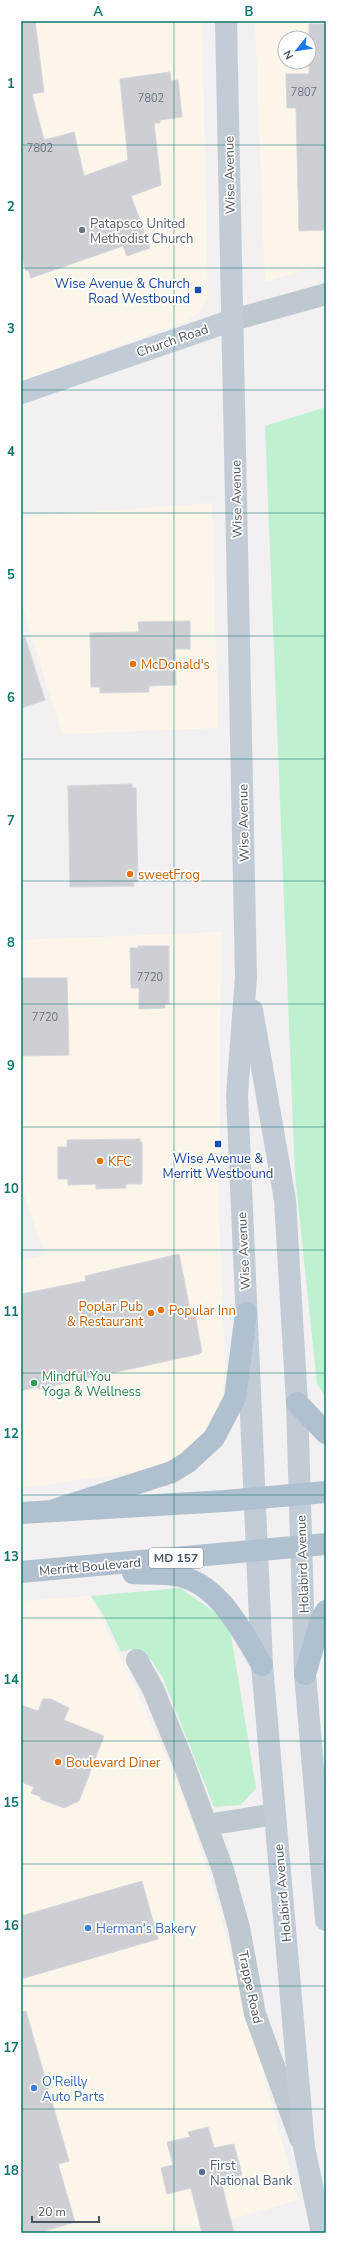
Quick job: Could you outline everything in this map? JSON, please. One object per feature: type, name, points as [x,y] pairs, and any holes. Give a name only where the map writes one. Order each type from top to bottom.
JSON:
[{"type":"main road","name":"Wise Avenue","points":[[226,21],[246,977],[237,1095],[256,1550]]},
{"type":"main road","name":"Church Road","points":[[21,393],[233,320]]},
{"type":"main road","name":"Wise Avenue","points":[[246,977],[284,1200],[297,1403],[300,1495]]},
{"type":"main road","points":[[54,1510],[172,1472],[188,1462],[214,1438],[235,1398],[246,1313]]},
{"type":"main road","points":[[297,1403],[326,1433]]},
{"type":"main road","points":[[21,1513],[300,1495],[326,1492]]},
{"type":"main road","name":"Holabird Avenue","points":[[300,1495],[304,1674],[326,1920]]},
{"type":"main road","name":"Merritt Boulevard","points":[[21,1572],[326,1544]]},
{"type":"main road","name":"Holabird Avenue","points":[[256,1550],[262,1665],[304,2147],[322,2233]]},
{"type":"main road","points":[[50,1569],[175,1575],[193,1582],[209,1591],[233,1616],[262,1665]]},
{"type":"main road","points":[[304,1674],[321,1620],[326,1611]]},
{"type":"street","name":"Church Road","points":[[233,320],[326,294]]},
{"type":"street","name":"Trappe Road","points":[[137,1660],[153,1689],[182,1759],[223,1870],[239,1928],[255,2014],[304,2147]]},
{"type":"street","points":[[207,1825],[275,1814]]},
{"type":"shaded area","points":[[21,21],[202,21],[208,298],[199,313],[185,322],[21,381]]},
{"type":"shaded area","points":[[255,21],[326,21],[326,264],[265,282]]},
{"type":"shaded area","points":[[212,503],[218,728],[62,734],[21,602],[21,517]]},
{"type":"shaded area","points":[[221,932],[219,1217],[225,1364],[223,1397],[217,1417],[194,1451],[165,1468],[21,1488],[21,1261],[45,1255],[21,1187],[21,940]]},
{"type":"shaded area","points":[[90,1596],[154,1728],[192,1820],[219,1910],[298,2200],[185,2233],[21,2233],[21,1601]]},
{"type":"green space","points":[[326,407],[326,1398],[317,1384],[295,1175],[265,426]]},
{"type":"green space","points":[[180,1588],[222,1617],[231,1635],[256,1788],[241,1805],[214,1807],[163,1678],[151,1660],[141,1654],[133,1657],[131,1649],[121,1652],[104,1616],[91,1596]]},
{"type":"building","points":[[21,21],[35,21],[44,92],[32,94],[44,140],[74,132],[84,176],[128,160],[120,79],[170,72],[171,81],[178,80],[182,117],[160,120],[160,123],[154,123],[161,185],[131,196],[150,248],[127,256],[123,246],[31,278],[28,270],[26,271],[21,255]]},
{"type":"building","points":[[309,24],[326,24],[326,230],[299,231],[296,108],[287,108],[286,74],[309,74],[309,70],[317,70],[317,30],[309,30]]},
{"type":"building","name":"McDonald's","points":[[190,621],[190,649],[175,649],[176,685],[149,686],[149,692],[100,693],[100,687],[91,687],[90,633],[139,632],[138,622]]},
{"type":"building","points":[[25,637],[45,700],[21,708],[21,638]]},
{"type":"building","points":[[132,784],[132,788],[136,788],[138,882],[133,882],[134,886],[70,887],[68,786]]},
{"type":"building","points":[[138,946],[169,946],[169,1004],[165,1004],[165,1008],[139,1009],[139,988],[131,988],[130,948],[138,948]]},
{"type":"building","points":[[21,978],[67,978],[69,1055],[21,1056]]},
{"type":"building","name":"KFC","points":[[140,1139],[140,1142],[142,1142],[142,1184],[126,1184],[126,1188],[96,1189],[96,1184],[68,1185],[68,1179],[58,1179],[58,1147],[67,1147],[67,1140]]},
{"type":"building","points":[[179,1254],[191,1315],[195,1314],[202,1352],[199,1354],[38,1389],[37,1387],[21,1391],[21,1294],[86,1281],[85,1276]]},
{"type":"building","name":"Boulevard Diner","points":[[43,1699],[51,1699],[69,1708],[64,1720],[104,1736],[79,1801],[64,1808],[40,1799],[41,1797],[31,1793],[34,1787],[21,1782],[21,1705],[38,1711]]},
{"type":"building","name":"Herman's Bakery","points":[[142,1881],[158,1939],[21,1979],[21,1916]]},
{"type":"building","name":"O'Reilly Auto Parts","points":[[26,2011],[69,2161],[58,2164],[75,2222],[38,2233],[21,2233],[21,2012]]},
{"type":"building","name":"First National Bank","points":[[208,2127],[214,2148],[234,2144],[242,2175],[221,2181],[234,2233],[202,2233],[191,2188],[167,2194],[161,2168],[173,2165],[167,2142],[190,2137],[188,2132]]},
{"type":"place","name":"Patapsco United Methodist Church","points":[[82,230]]},
{"type":"place","name":"Wise Avenue & Church Road Westbound","points":[[198,290]]},
{"type":"place","name":"McDonald's","points":[[133,664]]},
{"type":"place","name":"sweetFrog","points":[[130,874]]},
{"type":"place","name":"Wise Avenue & Merritt Westbound","points":[[218,1144]]},
{"type":"place","name":"KFC","points":[[100,1161]]},
{"type":"place","name":"Popular Inn","points":[[161,1310]]},
{"type":"place","name":"Poplar Pub & Restaurant","points":[[151,1313]]},
{"type":"place","name":"Mindful You Yoga & Wellness","points":[[34,1383]]},
{"type":"place","name":"Boulevard Diner","points":[[58,1762]]},
{"type":"place","name":"Herman's Bakery","points":[[88,1928]]},
{"type":"place","name":"O'Reilly Auto Parts","points":[[34,2088]]},
{"type":"place","name":"First National Bank","points":[[202,2172]]}]
